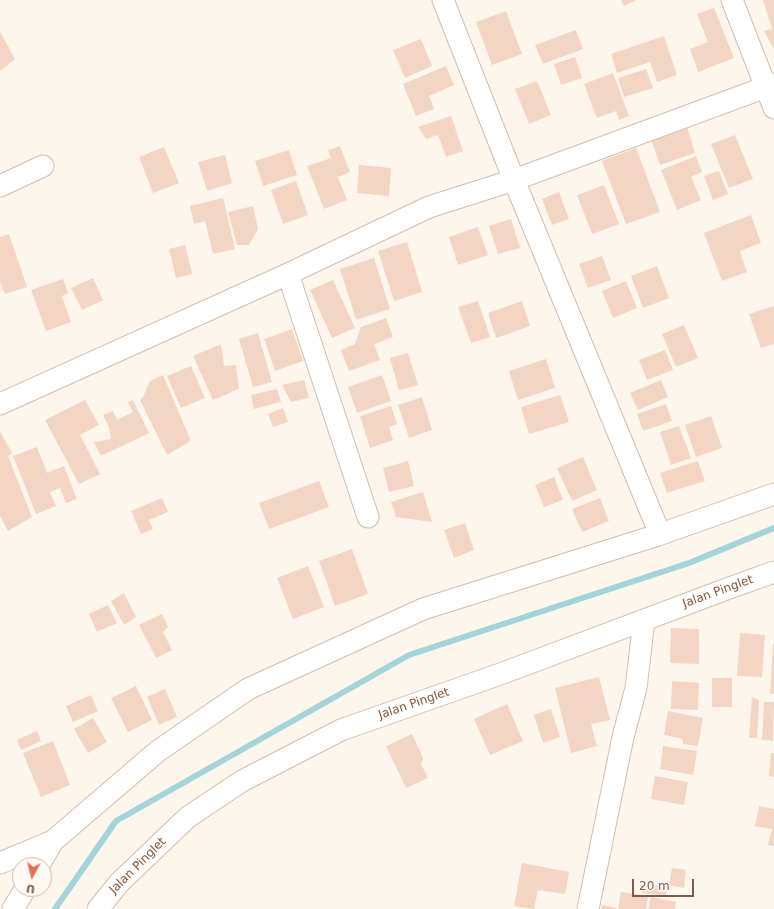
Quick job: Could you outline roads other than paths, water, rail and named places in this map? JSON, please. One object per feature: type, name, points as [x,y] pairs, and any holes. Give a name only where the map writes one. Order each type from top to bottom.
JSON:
[{"type":"street","points":[[443,0],[514,180],[658,535]]},
{"type":"street","points":[[732,0],[770,86],[774,108]]},
{"type":"street","points":[[0,404],[288,274],[429,207],[514,180],[770,86]]},
{"type":"street","points":[[0,186],[43,166]]},
{"type":"street","points":[[288,274],[368,518]]},
{"type":"street","points":[[0,862],[53,841],[158,751],[248,689],[423,609],[658,535],[774,494]]},
{"type":"street","name":"Jalan Pinglet","points":[[98,909],[119,883],[188,817],[242,781],[341,730],[503,674],[774,572]]},
{"type":"street","points":[[588,909],[623,737],[636,688],[644,620]]},
{"type":"street","points":[[44,857],[53,841]]},
{"type":"street","points":[[13,909],[20,897]]},
{"type":"waterway","points":[[55,909],[116,821],[409,655],[689,563],[774,528]]}]
